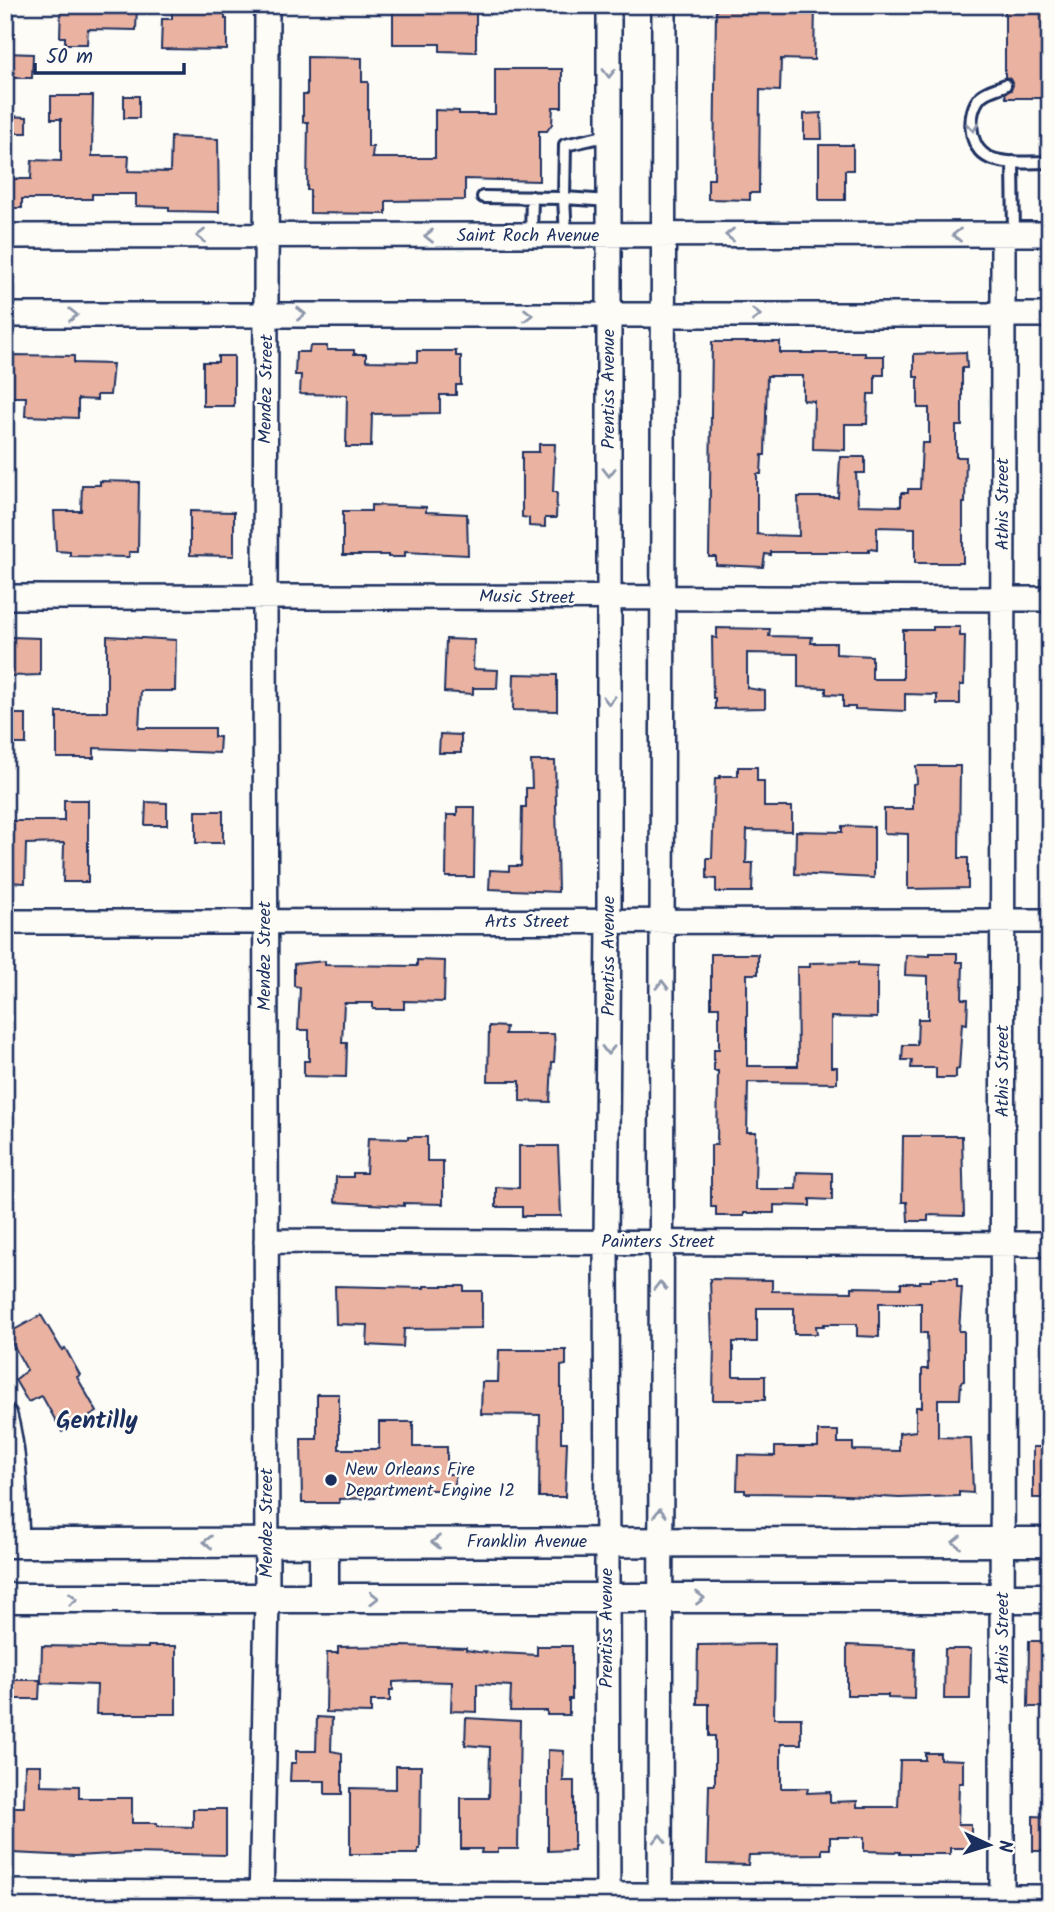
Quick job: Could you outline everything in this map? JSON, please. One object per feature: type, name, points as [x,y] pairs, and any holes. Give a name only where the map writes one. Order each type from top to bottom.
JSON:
[{"type":"street","name":"Mendez Street","points":[[261,1900],[267,1598],[267,5]]},
{"type":"street","name":"Prentiss Avenue","points":[[608,1901],[606,1242],[609,922],[609,5]]},
{"type":"street","points":[[660,1901],[664,5]]},
{"type":"street","name":"Saint Roch Avenue","points":[[5,236],[1050,234]]},
{"type":"street","name":"Athis Street","points":[[1002,1902],[1003,315],[1009,235]]},
{"type":"street","points":[[5,315],[1050,315]]},
{"type":"street","name":"Music Street","points":[[5,597],[265,595],[609,599],[1050,599]]},
{"type":"street","name":"Arts Street","points":[[5,922],[1050,922]]},
{"type":"street","name":"Painters Street","points":[[266,1241],[1050,1244]]},
{"type":"street","points":[[5,1416],[9,1431],[11,1543]]},
{"type":"street","points":[[324,1542],[324,1598]]},
{"type":"street","name":"Franklin Avenue","points":[[11,1543],[1050,1542]]},
{"type":"street","points":[[5,1598],[1050,1598]]},
{"type":"street","points":[[5,1892],[261,1900],[1002,1902],[1050,1897]]},
{"type":"lane","points":[[1005,85],[981,95],[972,112],[971,134],[978,146],[988,157],[1013,162],[1050,162]]},
{"type":"lane","points":[[566,236],[565,145],[609,135]]},
{"type":"lane","points":[[1009,235],[1013,162]]},
{"type":"lane","points":[[482,197],[610,201]]},
{"type":"lane","points":[[531,236],[532,197]]},
{"type":"building","points":[[61,5],[137,5],[136,30],[88,29],[87,44],[65,44],[65,37],[60,37]]},
{"type":"building","points":[[172,5],[225,5],[227,50],[161,49],[162,19],[172,19]]},
{"type":"building","points":[[393,5],[476,5],[476,52],[440,51],[440,44],[393,44]]},
{"type":"building","points":[[716,5],[815,5],[814,60],[781,59],[780,91],[760,90],[759,193],[750,193],[750,200],[708,199],[708,179],[714,179]]},
{"type":"building","points":[[1005,5],[1050,5],[1050,98],[1006,98],[1005,93],[1011,90],[1013,85],[1010,79],[1005,77]]},
{"type":"building","points":[[5,53],[33,54],[32,78],[5,78]]},
{"type":"building","points":[[307,57],[362,58],[362,82],[368,82],[368,147],[373,147],[372,158],[435,158],[435,110],[459,111],[459,114],[495,114],[495,69],[562,69],[562,107],[553,107],[552,124],[547,131],[539,131],[539,181],[465,179],[465,200],[386,201],[386,214],[310,213],[310,190],[307,190],[308,122],[303,122],[303,95],[307,95]]},
{"type":"building","points":[[51,96],[93,96],[92,156],[129,156],[128,171],[170,172],[171,137],[218,139],[219,212],[169,211],[169,207],[136,206],[136,194],[92,194],[92,199],[22,199],[22,208],[5,208],[5,179],[31,179],[32,160],[61,161],[61,119],[51,119]]},
{"type":"building","points":[[124,96],[139,96],[139,118],[124,118]]},
{"type":"building","points":[[821,113],[822,139],[804,139],[804,114]]},
{"type":"building","points":[[5,116],[27,117],[27,133],[5,133]]},
{"type":"building","points":[[819,145],[853,145],[853,170],[845,170],[845,200],[819,200]]},
{"type":"building","points":[[712,342],[780,342],[780,353],[865,353],[865,356],[884,356],[884,375],[875,375],[875,394],[868,394],[867,424],[845,424],[845,450],[813,449],[814,401],[803,400],[803,376],[767,376],[765,455],[762,455],[761,474],[757,474],[757,534],[765,535],[799,536],[798,497],[838,497],[840,457],[865,457],[865,473],[856,473],[858,505],[901,506],[901,493],[908,493],[908,489],[920,489],[922,443],[929,443],[929,408],[918,408],[918,377],[914,377],[914,354],[966,352],[967,368],[962,368],[962,426],[956,426],[956,457],[966,457],[963,563],[915,563],[915,528],[877,527],[877,550],[869,549],[869,552],[771,552],[771,555],[765,554],[763,567],[716,565],[716,557],[709,557]]},
{"type":"building","points":[[310,346],[327,346],[327,350],[354,350],[354,354],[366,354],[366,361],[417,362],[417,351],[456,351],[456,356],[461,356],[461,385],[456,385],[456,395],[440,395],[440,413],[372,414],[371,447],[346,447],[347,395],[300,394],[301,375],[295,375],[296,352],[309,352]]},
{"type":"building","points":[[74,356],[74,363],[113,364],[110,395],[97,395],[97,400],[78,399],[78,418],[25,416],[26,397],[5,397],[5,357]]},
{"type":"building","points":[[218,356],[234,356],[234,406],[203,406],[203,362],[218,362]]},
{"type":"building","points":[[539,444],[555,444],[553,492],[557,492],[556,518],[545,518],[545,527],[529,526],[529,518],[522,517],[522,452],[539,452]]},
{"type":"building","points":[[100,481],[139,482],[138,552],[129,552],[129,557],[70,556],[70,552],[56,551],[54,511],[81,511],[82,485],[100,485]]},
{"type":"building","points":[[371,505],[426,507],[426,512],[467,514],[468,555],[405,552],[405,557],[343,555],[343,511],[371,511]]},
{"type":"building","points":[[190,511],[234,512],[234,556],[190,555]]},
{"type":"building","points":[[933,627],[960,627],[960,636],[965,636],[964,685],[960,685],[960,704],[937,704],[937,695],[905,694],[905,711],[843,707],[843,695],[826,694],[826,688],[798,687],[798,654],[747,653],[747,688],[765,691],[765,708],[715,709],[712,637],[717,638],[717,628],[770,629],[769,636],[812,637],[811,643],[836,643],[836,654],[872,656],[872,679],[903,679],[903,630],[933,630]]},
{"type":"building","points":[[107,636],[176,640],[175,691],[141,691],[139,728],[214,728],[214,737],[220,737],[219,753],[94,748],[94,758],[57,758],[57,712],[107,712]]},
{"type":"building","points":[[11,637],[40,638],[40,675],[11,676]]},
{"type":"building","points":[[446,639],[474,640],[473,669],[498,670],[497,688],[473,688],[473,694],[444,692]]},
{"type":"building","points":[[514,674],[557,675],[557,711],[513,710]]},
{"type":"building","points":[[5,714],[26,714],[26,744],[5,744]]},
{"type":"building","points":[[440,734],[461,735],[461,753],[439,753]]},
{"type":"building","points":[[531,761],[555,761],[558,892],[489,889],[490,870],[509,871],[509,866],[521,866],[522,807],[526,807],[526,788],[532,788]]},
{"type":"building","points":[[916,766],[960,766],[959,858],[968,858],[968,888],[908,889],[908,834],[884,833],[884,809],[913,809],[913,784],[917,783]]},
{"type":"building","points":[[738,767],[757,767],[757,781],[764,781],[764,807],[792,807],[792,831],[747,830],[746,863],[753,863],[752,892],[716,892],[716,879],[707,878],[707,858],[712,858],[715,778],[738,776]]},
{"type":"building","points":[[64,800],[88,800],[88,882],[63,882],[64,843],[26,844],[25,883],[5,882],[5,821],[64,821]]},
{"type":"building","points":[[146,802],[167,803],[167,825],[145,825]]},
{"type":"building","points":[[457,807],[475,807],[474,877],[446,877],[447,815],[457,815]]},
{"type":"building","points":[[196,811],[223,811],[223,843],[196,843]]},
{"type":"building","points":[[842,826],[874,827],[874,878],[795,874],[796,831],[842,832]]},
{"type":"building","points":[[930,953],[957,953],[957,962],[963,962],[962,999],[968,999],[967,1024],[962,1023],[956,1078],[936,1078],[936,1068],[911,1068],[912,1060],[902,1060],[903,1045],[917,1045],[918,1019],[928,1019],[928,976],[905,975],[906,955],[930,956]]},
{"type":"building","points":[[711,954],[758,954],[758,974],[747,974],[747,1066],[798,1066],[797,967],[810,967],[810,963],[858,962],[858,965],[877,966],[877,1018],[831,1017],[831,1067],[837,1067],[837,1083],[748,1082],[747,1132],[756,1132],[755,1189],[796,1189],[797,1172],[832,1173],[832,1200],[810,1199],[810,1206],[774,1205],[774,1213],[744,1213],[744,1216],[716,1216],[716,1207],[711,1207],[711,1145],[717,1145],[718,1071],[714,1071],[714,1049],[719,1049],[719,1007],[711,1007]]},
{"type":"building","points":[[417,960],[445,961],[444,1002],[404,1001],[404,1009],[373,1009],[373,1003],[344,1003],[342,1043],[347,1043],[346,1077],[304,1076],[304,1061],[309,1061],[309,1030],[298,1030],[300,987],[294,986],[294,964],[325,961],[325,965],[417,966]]},
{"type":"building","points":[[489,1026],[506,1027],[505,1034],[554,1034],[550,1102],[520,1101],[520,1081],[488,1081]]},
{"type":"building","points":[[903,1136],[962,1136],[964,1216],[928,1215],[928,1221],[908,1221],[907,1202],[902,1202]]},
{"type":"building","points":[[427,1137],[427,1161],[443,1161],[443,1204],[404,1203],[404,1206],[335,1202],[336,1177],[353,1177],[353,1173],[366,1173],[368,1138]]},
{"type":"building","points":[[519,1146],[558,1146],[561,1216],[522,1216],[522,1207],[496,1207],[496,1187],[519,1188]]},
{"type":"building","points":[[931,1278],[957,1278],[957,1287],[962,1287],[959,1331],[964,1331],[964,1381],[961,1382],[960,1399],[938,1399],[938,1437],[971,1438],[973,1493],[899,1498],[745,1493],[745,1490],[737,1490],[738,1455],[775,1456],[775,1447],[818,1447],[818,1431],[838,1431],[838,1443],[853,1443],[853,1450],[899,1451],[899,1433],[916,1431],[916,1407],[922,1407],[922,1369],[928,1369],[927,1333],[921,1333],[921,1303],[879,1303],[879,1337],[857,1336],[857,1324],[824,1324],[816,1326],[817,1334],[794,1334],[794,1308],[757,1308],[757,1342],[733,1342],[733,1376],[765,1376],[765,1400],[713,1400],[714,1342],[710,1279],[772,1280],[772,1291],[852,1292],[852,1287],[901,1288],[901,1283],[920,1283],[931,1281]]},
{"type":"building","points":[[335,1286],[464,1286],[464,1291],[482,1291],[482,1328],[404,1329],[403,1347],[367,1345],[368,1325],[336,1324]]},
{"type":"building","points":[[41,1315],[62,1350],[65,1348],[80,1375],[77,1377],[97,1412],[62,1432],[42,1396],[28,1402],[15,1380],[27,1370],[7,1334]]},
{"type":"building","points":[[499,1350],[566,1350],[566,1365],[561,1366],[561,1442],[567,1442],[565,1497],[539,1497],[540,1415],[481,1414],[482,1382],[498,1382]]},
{"type":"building","points":[[317,1394],[339,1394],[339,1449],[379,1449],[379,1422],[413,1422],[413,1447],[447,1447],[447,1474],[455,1474],[455,1490],[413,1490],[413,1494],[375,1494],[375,1498],[339,1499],[339,1503],[302,1503],[301,1439],[317,1439]]},
{"type":"building","points":[[1033,1447],[1050,1447],[1050,1498],[1033,1498]]},
{"type":"building","points":[[1029,1641],[1049,1641],[1049,1707],[1028,1707]]},
{"type":"building","points":[[775,1644],[774,1718],[801,1718],[801,1744],[781,1744],[781,1788],[808,1788],[807,1793],[830,1792],[830,1802],[857,1801],[857,1807],[898,1807],[900,1760],[925,1760],[925,1753],[940,1753],[940,1759],[963,1760],[963,1783],[959,1783],[958,1824],[971,1824],[971,1848],[950,1848],[950,1854],[900,1854],[864,1851],[864,1837],[830,1837],[830,1849],[822,1849],[822,1854],[749,1855],[748,1865],[707,1864],[709,1785],[715,1785],[715,1736],[709,1736],[709,1704],[697,1704],[698,1645]]},
{"type":"building","points":[[847,1645],[915,1648],[914,1699],[888,1698],[888,1695],[847,1695]]},
{"type":"building","points":[[42,1646],[176,1646],[176,1714],[96,1714],[97,1685],[41,1683]]},
{"type":"building","points":[[537,1646],[572,1646],[572,1699],[569,1699],[569,1715],[547,1715],[547,1711],[510,1711],[511,1686],[477,1684],[477,1712],[451,1711],[452,1682],[416,1681],[393,1682],[390,1701],[371,1701],[371,1713],[326,1712],[327,1653],[338,1653],[338,1647],[466,1648],[478,1652],[537,1655]]},
{"type":"building","points":[[945,1649],[971,1649],[970,1699],[944,1699]]},
{"type":"building","points":[[5,1680],[40,1680],[39,1699],[5,1699]]},
{"type":"building","points":[[317,1717],[332,1718],[331,1751],[342,1753],[342,1794],[325,1794],[325,1781],[290,1781],[291,1763],[296,1763],[296,1751],[316,1751]]},
{"type":"building","points":[[466,1718],[520,1721],[518,1849],[498,1849],[498,1853],[481,1853],[482,1849],[461,1849],[461,1798],[489,1798],[490,1747],[465,1745]]},
{"type":"building","points":[[548,1750],[564,1751],[563,1781],[574,1781],[574,1850],[548,1851]]},
{"type":"building","points":[[25,1765],[41,1765],[41,1785],[79,1786],[79,1798],[132,1798],[132,1823],[193,1827],[193,1809],[226,1809],[226,1855],[132,1853],[75,1856],[12,1853],[13,1807],[24,1807]]},
{"type":"building","points":[[396,1766],[421,1766],[418,1854],[350,1854],[350,1788],[396,1789]]},
{"type":"building","points":[[1033,1816],[1050,1817],[1050,1851],[1033,1851]]},
{"type":"place","name":"New Orleans Fire Department Engine 12","points":[[331,1480]]},
{"type":"district","name":"Gentilly","points":[[97,1421]]}]
